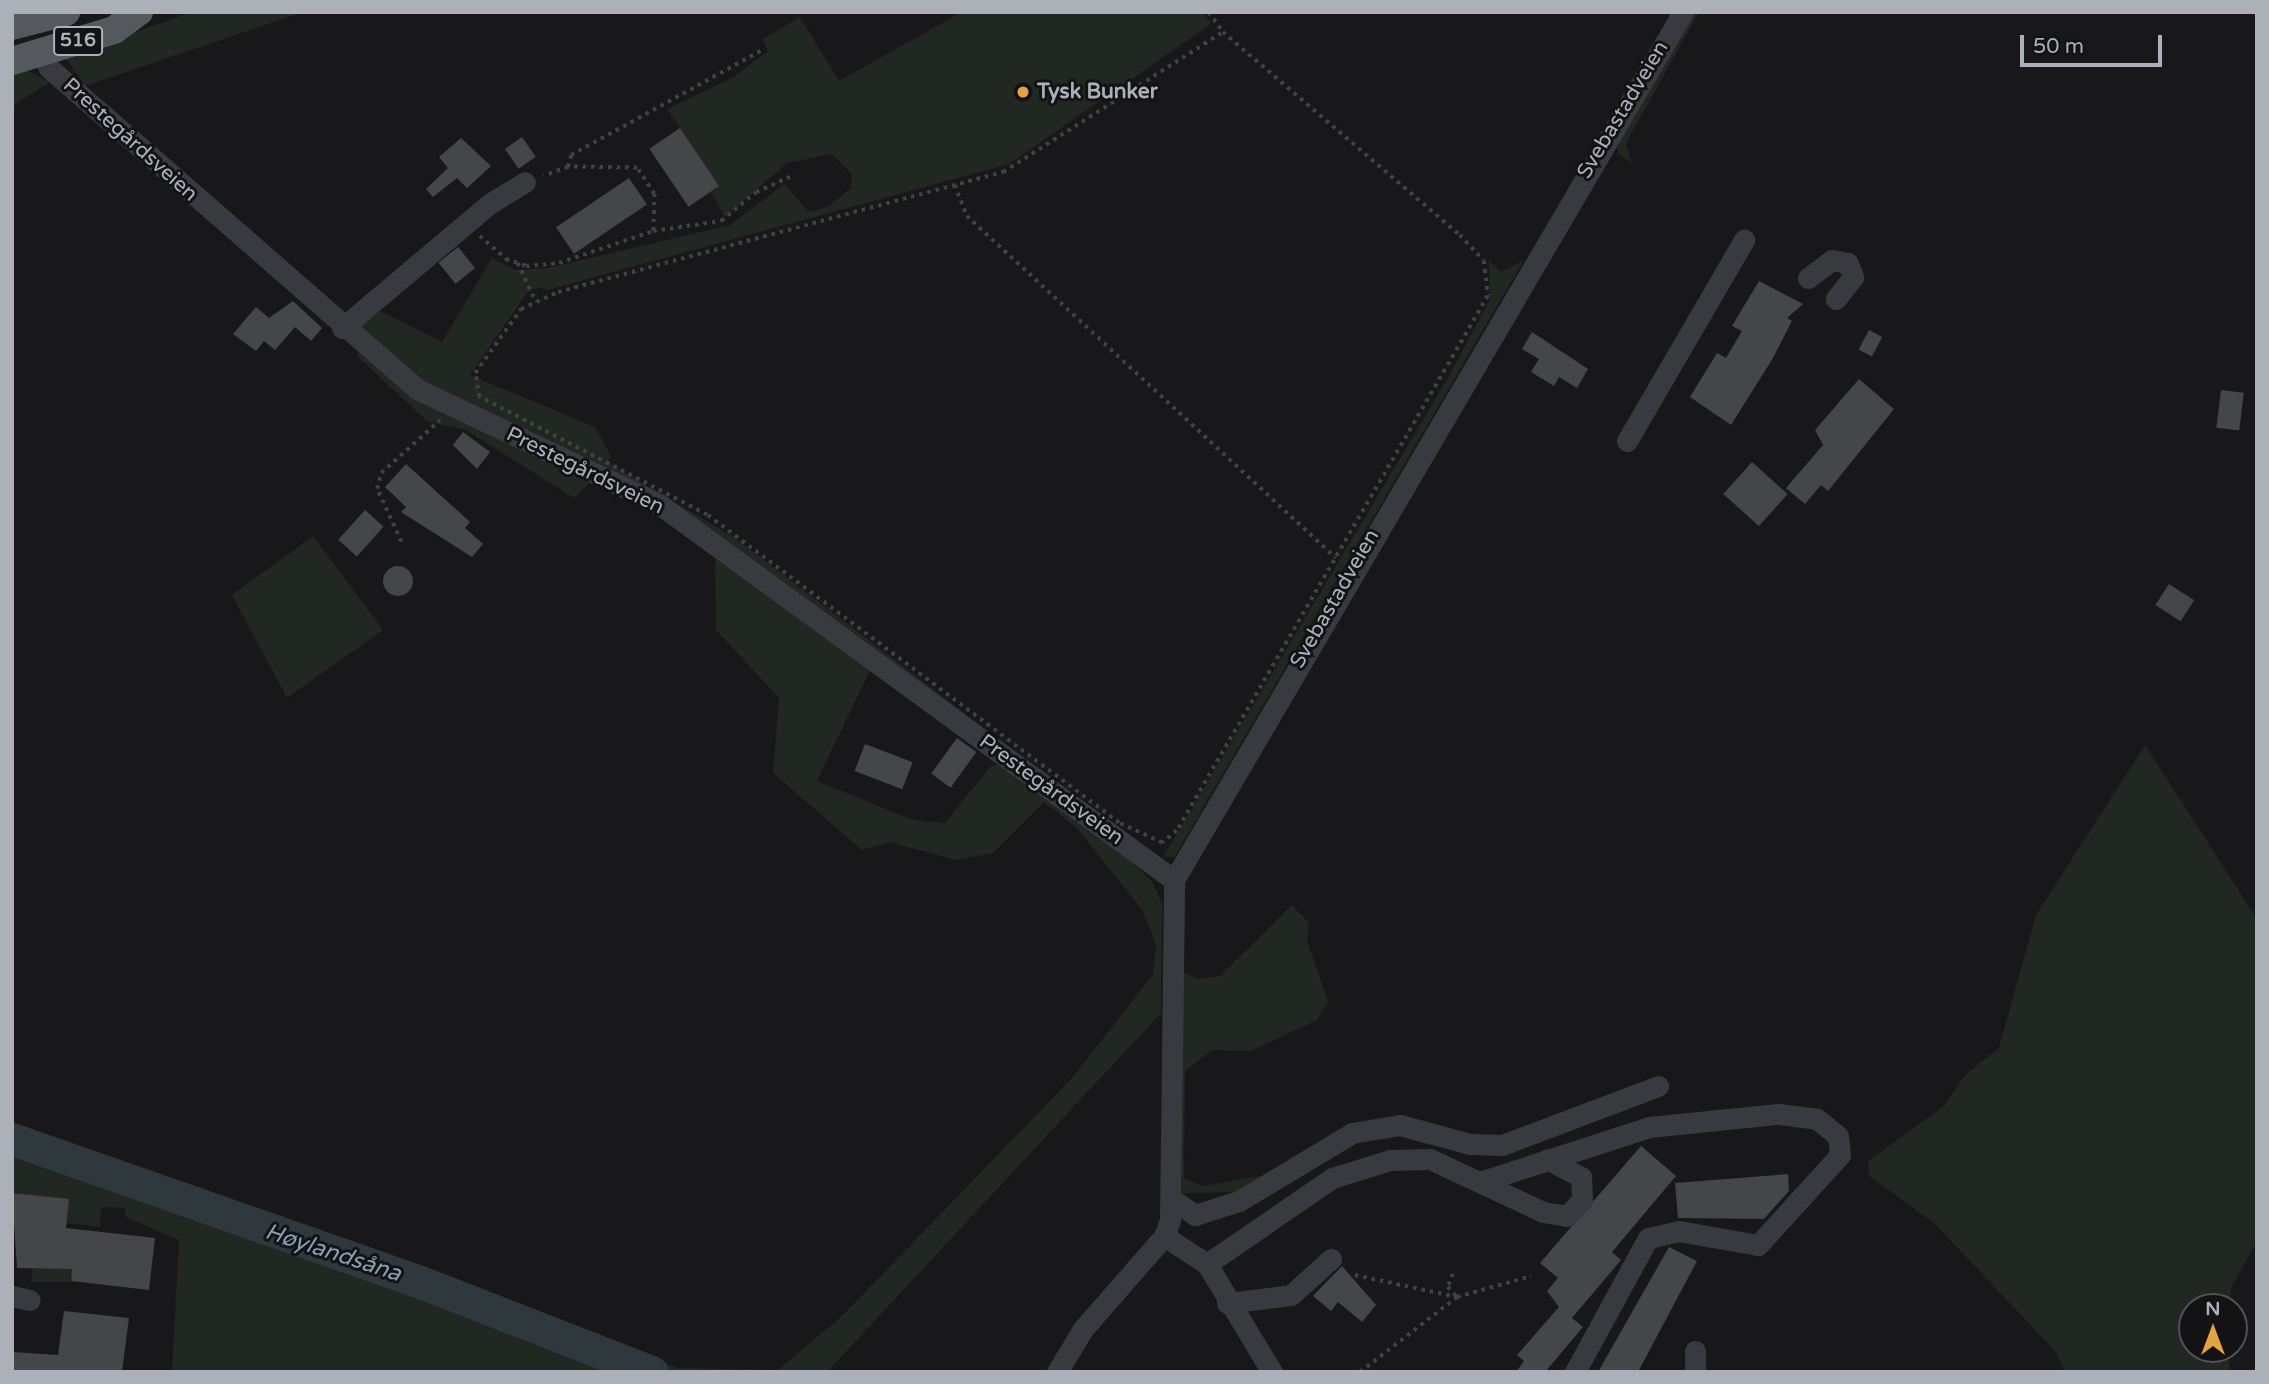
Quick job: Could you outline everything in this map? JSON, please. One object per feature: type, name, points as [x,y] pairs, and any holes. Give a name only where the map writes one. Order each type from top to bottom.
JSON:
[{"type":"main road","name":"516","points":[[12,26],[66,12]]},
{"type":"main road","name":"516","points":[[12,41],[120,12]]},
{"type":"main road","name":"516","points":[[12,61],[114,30],[139,12]]},
{"type":"street","name":"Svebastadveien","points":[[1174,880],[1683,12]]},
{"type":"street","name":"Prestegårdsveien","points":[[48,67],[342,328],[417,389],[446,405],[659,503],[1174,880]]},
{"type":"street","points":[[342,328],[468,223],[525,182]]},
{"type":"street","points":[[1627,441],[1744,240]]},
{"type":"street","points":[[1808,278],[1832,260],[1848,263],[1853,277],[1836,299]]},
{"type":"street","points":[[1057,1372],[1083,1329],[1164,1236],[1172,1199],[1174,880]]},
{"type":"street","points":[[1172,1199],[1195,1215],[1239,1201],[1352,1133],[1400,1125],[1470,1144],[1502,1145],[1658,1086]]},
{"type":"street","points":[[1492,1190],[1547,1159],[1650,1127],[1778,1114],[1817,1119],[1838,1136],[1840,1155],[1758,1245],[1679,1231],[1648,1238],[1575,1372]]},
{"type":"street","points":[[1207,1264],[1332,1178],[1390,1160],[1430,1159],[1492,1190],[1567,1216],[1582,1200],[1581,1177],[1547,1159]]},
{"type":"street","points":[[1164,1236],[1207,1264],[1227,1303],[1272,1372]]},
{"type":"street","points":[[1227,1303],[1291,1295],[1331,1259]]},
{"type":"path","points":[[1209,12],[1223,32],[1484,261],[1488,296],[1177,831],[1153,844],[707,515],[479,397],[475,373],[521,309],[536,302],[1003,172],[1223,32]]},
{"type":"path","points":[[568,167],[570,155],[762,50]]},
{"type":"path","points":[[525,182],[568,167],[637,168],[654,194],[653,231]]},
{"type":"path","points":[[518,263],[559,262],[653,231],[721,221],[756,192],[790,177]]},
{"type":"path","points":[[955,185],[967,216],[1336,558]]},
{"type":"path","points":[[468,223],[518,263],[536,302]]},
{"type":"path","points":[[401,542],[377,489],[381,473],[435,430],[446,405]]},
{"type":"path","points":[[1452,1274],[1448,1287],[1457,1297]]},
{"type":"path","points":[[1355,1275],[1457,1297]]},
{"type":"path","points":[[1360,1372],[1457,1297],[1531,1276]]},
{"type":"shaded area","points":[[192,12],[303,12],[85,86],[65,57]]},
{"type":"shaded area","points":[[962,12],[1203,12],[1211,24],[1009,164],[547,290],[539,287],[526,294],[470,375],[595,427],[611,456],[607,462],[735,538],[1149,854],[602,469],[574,498],[466,430],[428,422],[357,356],[366,338],[350,324],[370,306],[442,342],[492,258],[515,270],[549,268],[730,225],[784,184],[809,212],[828,207],[851,188],[852,174],[832,154],[787,163],[725,217],[711,192],[719,185],[667,109],[734,77],[768,51],[763,39],[800,17],[839,81]]},
{"type":"shaded area","points":[[1690,12],[1699,12],[1626,143],[1632,164],[1619,154],[1613,137]]},
{"type":"shaded area","points":[[25,69],[50,82],[12,106],[12,71]]},
{"type":"shaded area","points":[[1489,260],[1501,272],[1524,260],[1174,857],[1163,857],[1446,381],[1490,300]]},
{"type":"shaded area","points":[[313,536],[383,630],[287,698],[232,595]]},
{"type":"shaded area","points":[[715,553],[871,668],[817,781],[913,820],[945,823],[991,766],[1003,764],[1120,850],[1153,883],[1162,903],[1161,1013],[827,1372],[172,1372],[179,1240],[126,1217],[125,1208],[101,1207],[100,1227],[66,1223],[69,1199],[12,1193],[12,1135],[679,1368],[778,1370],[842,1316],[1071,1079],[1153,975],[1156,945],[1143,911],[1077,828],[1044,802],[993,853],[956,860],[889,842],[862,850],[773,773],[779,698],[716,630]]},
{"type":"shaded area","points":[[2145,745],[2257,919],[2257,1241],[2231,1288],[2231,1293],[2178,1293],[2178,1363],[2229,1363],[2229,1372],[2065,1372],[2055,1351],[1934,1223],[1869,1176],[1868,1161],[1944,1106],[1965,1075],[1999,1048],[2036,915]]},
{"type":"shaded area","points":[[1292,905],[1309,923],[1307,941],[1328,1001],[1317,1020],[1251,1051],[1213,1050],[1185,1071],[1184,1179],[1203,1186],[1261,1176],[1239,1192],[1182,1193],[1182,972],[1198,979],[1220,976]]},
{"type":"shaded area","points":[[33,1264],[72,1269],[70,1282],[31,1282]]},
{"type":"building","points":[[680,128],[719,186],[688,207],[649,149]]},
{"type":"building","points":[[522,137],[536,157],[519,169],[505,149]]},
{"type":"building","points":[[461,138],[491,166],[467,188],[457,178],[433,197],[426,189],[448,168],[439,157]]},
{"type":"building","points":[[629,178],[647,205],[574,254],[556,227]]},
{"type":"building","points":[[458,247],[475,268],[456,284],[439,263]]},
{"type":"building","points":[[1759,281],[1803,304],[1787,318],[1792,321],[1773,358],[1731,425],[1690,397],[1717,353],[1726,358],[1742,331],[1732,326]]},
{"type":"building","points":[[293,301],[322,328],[311,341],[295,327],[275,350],[264,341],[256,351],[233,334],[256,307],[269,318]]},
{"type":"building","points":[[1869,330],[1882,337],[1872,356],[1859,349]]},
{"type":"building","points":[[1532,332],[1588,369],[1577,388],[1559,377],[1554,386],[1531,372],[1539,359],[1522,349]]},
{"type":"building","points":[[1859,379],[1894,409],[1828,491],[1821,485],[1805,504],[1786,488],[1823,445],[1815,430]]},
{"type":"building","points":[[2221,390],[2244,393],[2239,431],[2216,428]]},
{"type":"building","points":[[463,432],[490,452],[477,469],[453,445]]},
{"type":"building","points":[[1752,462],[1788,494],[1759,526],[1723,494]]},
{"type":"building","points":[[406,464],[470,522],[465,528],[483,544],[472,557],[401,512],[406,507],[385,487]]},
{"type":"building","points":[[365,510],[384,527],[357,556],[338,540]]},
{"type":"building","points":[[398,566],[404,567],[412,575],[412,587],[404,595],[398,596],[392,595],[384,587],[383,581],[384,575],[392,567]]},
{"type":"building","points":[[2169,584],[2194,600],[2181,621],[2155,605]]},
{"type":"building","points":[[957,738],[976,752],[951,788],[931,774]]},
{"type":"building","points":[[865,744],[913,762],[902,789],[855,771]]},
{"type":"building","points":[[1641,1146],[1676,1176],[1612,1252],[1621,1260],[1572,1318],[1583,1327],[1545,1372],[1516,1372],[1524,1361],[1517,1355],[1559,1307],[1547,1291],[1558,1278],[1540,1263]]},
{"type":"building","points":[[1788,1174],[1789,1191],[1764,1219],[1678,1218],[1675,1183]]},
{"type":"building","points":[[12,1193],[69,1199],[66,1228],[155,1238],[149,1290],[71,1281],[72,1269],[17,1268]]},
{"type":"building","points":[[1669,1247],[1697,1261],[1638,1372],[1598,1372]]},
{"type":"building","points":[[1342,1266],[1376,1305],[1362,1322],[1338,1302],[1331,1311],[1313,1296]]},
{"type":"building","points":[[64,1311],[129,1318],[122,1372],[12,1372],[12,1352],[58,1355]]},
{"type":"waterway","name":"Høylandsåna","points":[[12,1139],[418,1281],[652,1372]]},
{"type":"place","name":"Tysk Bunker","points":[[1023,92]]}]
